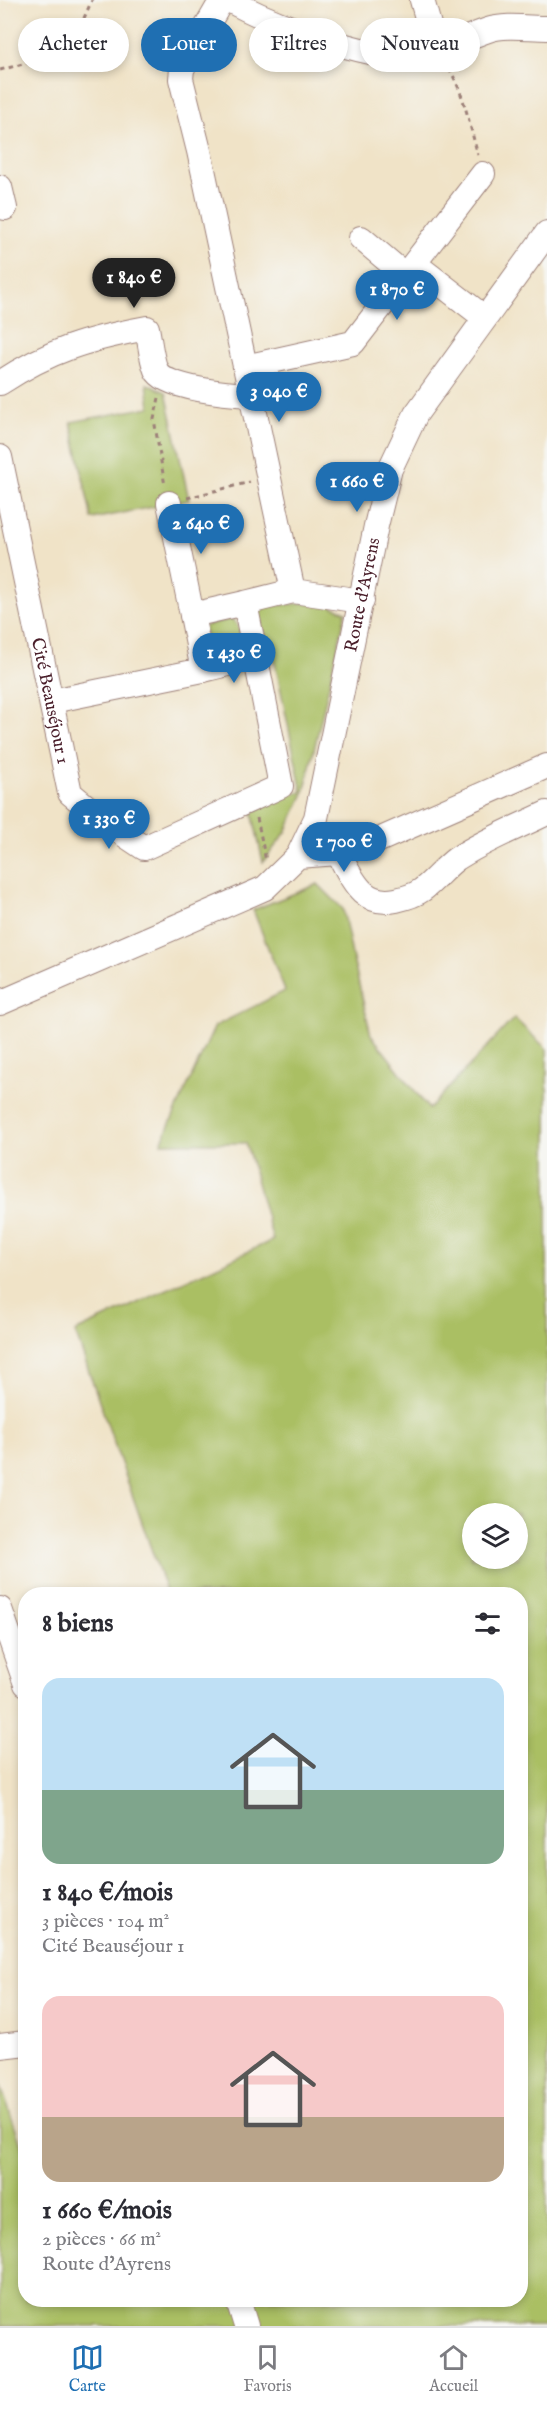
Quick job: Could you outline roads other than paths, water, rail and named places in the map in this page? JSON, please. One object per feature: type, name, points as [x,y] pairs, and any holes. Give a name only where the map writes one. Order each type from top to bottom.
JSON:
[{"type":"street","points":[[222,0],[186,60],[181,79],[294,591]]},
{"type":"street","points":[[229,0],[285,25],[336,43],[360,48]]},
{"type":"street","points":[[422,0],[427,18]]},
{"type":"street","points":[[480,33],[501,27],[547,28]]},
{"type":"street","points":[[245,366],[353,343],[483,174]]},
{"type":"street","name":"Route d'Ayrens","points":[[0,1003],[265,888],[298,856],[316,818],[376,526],[390,469],[416,414],[547,232]]},
{"type":"street","points":[[361,238],[485,318]]},
{"type":"street","points":[[0,383],[23,368],[72,345],[147,328],[156,372],[164,378],[211,393],[251,395]]},
{"type":"street","name":"Cité Beauséjour 1","points":[[0,457],[70,793],[105,822],[144,848],[281,786],[245,603]]},
{"type":"street","points":[[169,503],[203,670]]},
{"type":"street","points":[[192,615],[294,591],[362,601]]},
{"type":"street","points":[[52,701],[256,657]]},
{"type":"street","points":[[298,856],[338,853],[372,843],[547,766]]},
{"type":"street","points":[[338,853],[359,890],[372,899],[387,902],[404,898],[421,890],[454,861],[479,845],[547,813]]},
{"type":"street","points":[[0,1609],[18,1661]]},
{"type":"street","points":[[0,2046],[18,2044]]},
{"type":"street","points":[[240,2307],[246,2326]]}]
